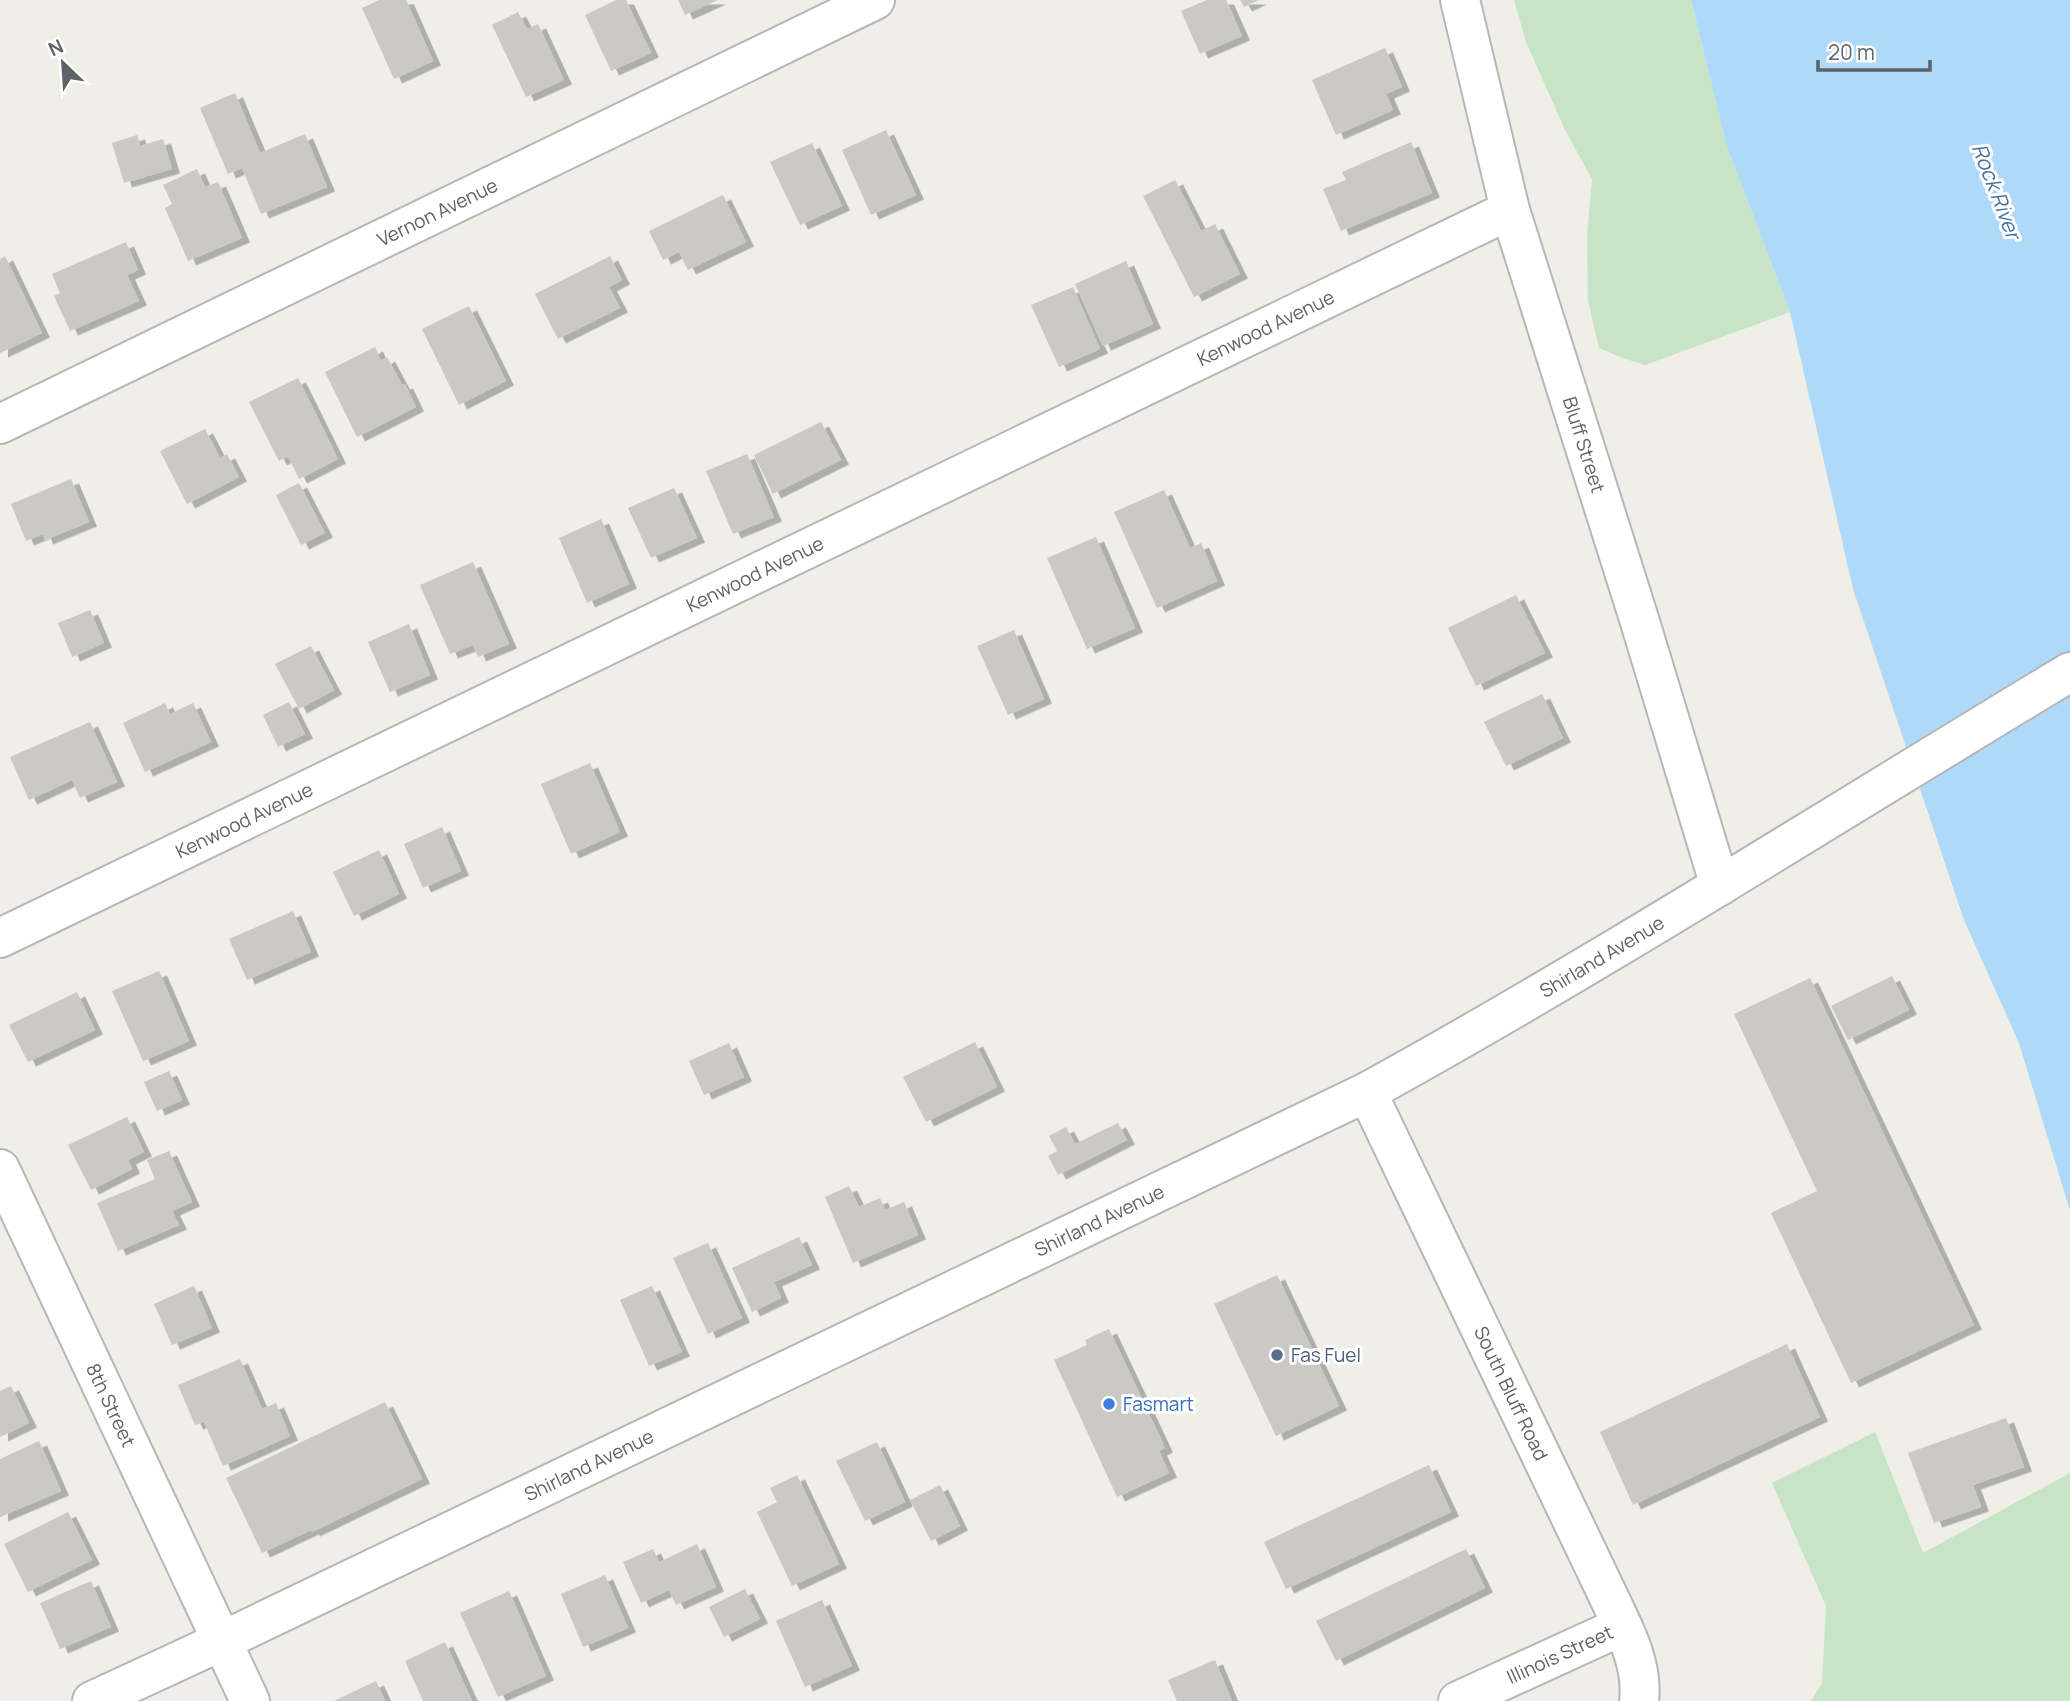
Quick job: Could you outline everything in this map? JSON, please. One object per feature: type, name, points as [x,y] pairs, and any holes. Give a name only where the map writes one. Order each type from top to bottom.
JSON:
[{"type":"street","name":"Vernon Avenue","points":[[0,424],[875,0]]},
{"type":"street","name":"Bluff Street","points":[[1460,0],[1510,210],[1720,886]]},
{"type":"street","name":"Kenwood Avenue","points":[[0,938],[1510,210]]},
{"type":"street","name":"Shirland Avenue","points":[[92,1701],[1367,1092],[1494,1022],[2070,671]]},
{"type":"street","name":"South Bluff Road","points":[[1367,1092],[1622,1626],[1639,1674],[1639,1701]]},
{"type":"street","name":"8th Street","points":[[0,1169],[250,1701]]},
{"type":"street","name":"Illinois Street","points":[[1458,1701],[1622,1626]]},
{"type":"green space","points":[[1514,0],[1691,0],[1727,147],[1790,312],[1645,365],[1599,348],[1588,301],[1587,235],[1592,179],[1565,130],[1526,42]]},
{"type":"green space","points":[[1875,1432],[1923,1553],[2070,1473],[2070,1701],[1811,1701],[1822,1683],[1826,1606],[1772,1483]]},
{"type":"water","name":"Rock River","points":[[1691,0],[2070,0],[2070,1211],[2019,1043],[1964,920],[1853,589],[1790,312],[1727,147]]},
{"type":"building","points":[[379,0],[406,0],[433,61],[394,79],[362,8]]},
{"type":"building","points":[[616,0],[626,0],[651,53],[611,71],[585,15]]},
{"type":"building","points":[[678,0],[718,0],[685,15]]},
{"type":"building","points":[[1207,0],[1226,0],[1242,36],[1200,54],[1181,11]]},
{"type":"building","points":[[1240,0],[1259,0],[1244,7]]},
{"type":"building","points":[[518,12],[527,29],[538,24],[564,80],[526,97],[492,25]]},
{"type":"building","points":[[1385,48],[1402,87],[1386,94],[1393,110],[1336,135],[1312,80]]},
{"type":"building","points":[[235,93],[260,153],[305,134],[327,187],[261,214],[242,168],[228,174],[200,108]]},
{"type":"building","points":[[886,130],[916,195],[871,215],[842,150]]},
{"type":"building","points":[[137,135],[140,146],[163,139],[172,169],[124,183],[112,143]]},
{"type":"building","points":[[1411,142],[1432,193],[1341,231],[1323,189],[1346,180],[1342,172]]},
{"type":"building","points":[[812,143],[842,206],[800,225],[770,162]]},
{"type":"building","points":[[197,169],[205,187],[218,182],[242,238],[188,261],[165,208],[172,204],[163,185]]},
{"type":"building","points":[[1175,180],[1201,231],[1215,224],[1240,274],[1194,297],[1143,196]]},
{"type":"building","points":[[723,195],[746,242],[688,270],[679,252],[663,260],[649,231]]},
{"type":"building","points":[[126,242],[138,270],[127,275],[139,301],[70,331],[54,296],[60,293],[52,274]]},
{"type":"building","points":[[5,256],[42,333],[0,353],[0,259]]},
{"type":"building","points":[[610,256],[622,280],[609,287],[620,308],[558,339],[535,294]]},
{"type":"building","points":[[1126,261],[1153,324],[1103,346],[1075,284]]},
{"type":"building","points":[[1073,287],[1100,349],[1059,367],[1031,305]]},
{"type":"building","points":[[469,306],[506,381],[459,405],[422,329]]},
{"type":"building","points":[[375,347],[381,361],[387,357],[416,407],[357,437],[325,372]]},
{"type":"building","points":[[298,378],[338,459],[299,479],[288,456],[279,461],[249,402]]},
{"type":"building","points":[[821,422],[841,460],[773,494],[754,455]]},
{"type":"building","points":[[205,429],[220,458],[227,454],[239,477],[187,504],[160,451]]},
{"type":"building","points":[[747,454],[774,517],[733,534],[706,471]]},
{"type":"building","points":[[71,479],[89,522],[45,540],[43,534],[26,541],[11,504]]},
{"type":"building","points":[[299,483],[325,533],[301,545],[276,495]]},
{"type":"building","points":[[674,488],[697,538],[651,558],[628,508]]},
{"type":"building","points":[[1164,490],[1190,548],[1201,543],[1217,581],[1157,608],[1114,512]]},
{"type":"building","points":[[601,519],[629,584],[587,603],[559,538]]},
{"type":"building","points":[[1096,537],[1135,628],[1087,649],[1047,558]]},
{"type":"building","points":[[473,562],[509,644],[478,657],[473,645],[450,654],[420,585]]},
{"type":"building","points":[[1516,595],[1545,653],[1476,686],[1448,628]]},
{"type":"building","points":[[90,610],[104,643],[72,657],[58,623]]},
{"type":"building","points":[[409,624],[430,675],[390,692],[368,642]]},
{"type":"building","points":[[1014,630],[1044,699],[1008,715],[977,646]]},
{"type":"building","points":[[311,646],[334,690],[299,709],[275,664]]},
{"type":"building","points":[[1542,694],[1563,738],[1506,766],[1484,722]]},
{"type":"building","points":[[289,702],[305,734],[278,747],[263,715]]},
{"type":"building","points":[[165,703],[170,714],[193,703],[211,742],[145,772],[123,723]]},
{"type":"building","points":[[90,722],[117,782],[80,798],[72,780],[29,800],[10,757]]},
{"type":"building","points":[[590,763],[620,832],[571,854],[541,784]]},
{"type":"building","points":[[442,827],[461,871],[423,888],[404,844]]},
{"type":"building","points":[[379,850],[399,894],[354,916],[333,872]]},
{"type":"building","points":[[293,911],[311,952],[247,980],[229,939]]},
{"type":"building","points":[[159,971],[189,1041],[143,1061],[112,991]]},
{"type":"building","points":[[1892,976],[1909,1010],[1848,1040],[1831,1006]]},
{"type":"building","points":[[1810,978],[1974,1325],[1851,1383],[1771,1213],[1817,1191],[1734,1014]]},
{"type":"building","points":[[77,992],[95,1030],[28,1062],[9,1025]]},
{"type":"building","points":[[975,1042],[997,1087],[926,1122],[903,1077]]},
{"type":"building","points":[[729,1043],[744,1077],[704,1095],[689,1061]]},
{"type":"building","points":[[169,1071],[182,1100],[157,1111],[144,1082]]},
{"type":"building","points":[[127,1117],[144,1152],[128,1160],[132,1169],[91,1190],[68,1145]]},
{"type":"building","points":[[1118,1123],[1127,1140],[1058,1175],[1048,1156],[1057,1151],[1049,1136],[1066,1127],[1075,1144]]},
{"type":"building","points":[[169,1151],[192,1202],[172,1211],[179,1225],[118,1251],[97,1203],[155,1179],[147,1160]]},
{"type":"building","points":[[849,1186],[859,1207],[880,1198],[885,1210],[904,1202],[918,1235],[853,1263],[825,1197]]},
{"type":"building","points":[[799,1237],[812,1265],[774,1282],[781,1298],[752,1312],[732,1268]]},
{"type":"building","points":[[708,1243],[742,1318],[708,1334],[673,1258]]},
{"type":"building","name":"Fas Fuel","points":[[1277,1275],[1339,1406],[1276,1436],[1214,1304]]},
{"type":"building","points":[[194,1286],[212,1328],[172,1345],[154,1304]]},
{"type":"building","points":[[652,1286],[682,1352],[649,1366],[620,1300]]},
{"type":"building","name":"Fasmart","points":[[1109,1329],[1165,1448],[1159,1451],[1169,1473],[1117,1497],[1054,1360],[1087,1345],[1085,1340]]},
{"type":"building","points":[[1787,1344],[1820,1417],[1633,1505],[1600,1432]]},
{"type":"building","points":[[240,1359],[262,1409],[276,1403],[290,1436],[223,1466],[204,1422],[195,1425],[178,1385]]},
{"type":"building","points":[[11,1386],[29,1423],[0,1437],[0,1391]]},
{"type":"building","points":[[385,1402],[422,1479],[262,1553],[226,1478]]},
{"type":"building","points":[[2006,1418],[2024,1467],[1973,1485],[1981,1507],[1934,1523],[1908,1453]]},
{"type":"building","points":[[39,1441],[61,1491],[0,1517],[0,1459]]},
{"type":"building","points":[[877,1442],[905,1502],[865,1521],[836,1461]]},
{"type":"building","points":[[1429,1465],[1451,1512],[1286,1589],[1264,1542]]},
{"type":"building","points":[[797,1475],[839,1564],[792,1586],[757,1512],[777,1502],[770,1488]]},
{"type":"building","points":[[940,1485],[960,1526],[931,1541],[910,1500]]},
{"type":"building","points":[[68,1512],[92,1560],[28,1592],[4,1544]]},
{"type":"building","points":[[697,1544],[716,1587],[676,1605],[669,1590],[641,1603],[623,1562],[653,1549],[659,1562]]},
{"type":"building","points":[[1466,1549],[1485,1588],[1336,1661],[1316,1621]]},
{"type":"building","points":[[605,1575],[628,1628],[583,1647],[561,1594]]},
{"type":"building","points":[[91,1581],[111,1627],[60,1649],[40,1603]]},
{"type":"building","points":[[745,1589],[760,1619],[724,1637],[709,1607]]},
{"type":"building","points":[[509,1591],[546,1676],[498,1697],[460,1613]]},
{"type":"building","points":[[822,1600],[852,1666],[805,1687],[776,1621]]},
{"type":"building","points":[[445,1642],[472,1701],[423,1701],[405,1661]]},
{"type":"building","points":[[1215,1660],[1232,1701],[1177,1701],[1168,1680]]},
{"type":"building","points":[[376,1681],[385,1701],[334,1701]]},
{"type":"place","name":"Fas Fuel","points":[[1277,1355]]},
{"type":"place","name":"Fasmart","points":[[1109,1404]]}]
